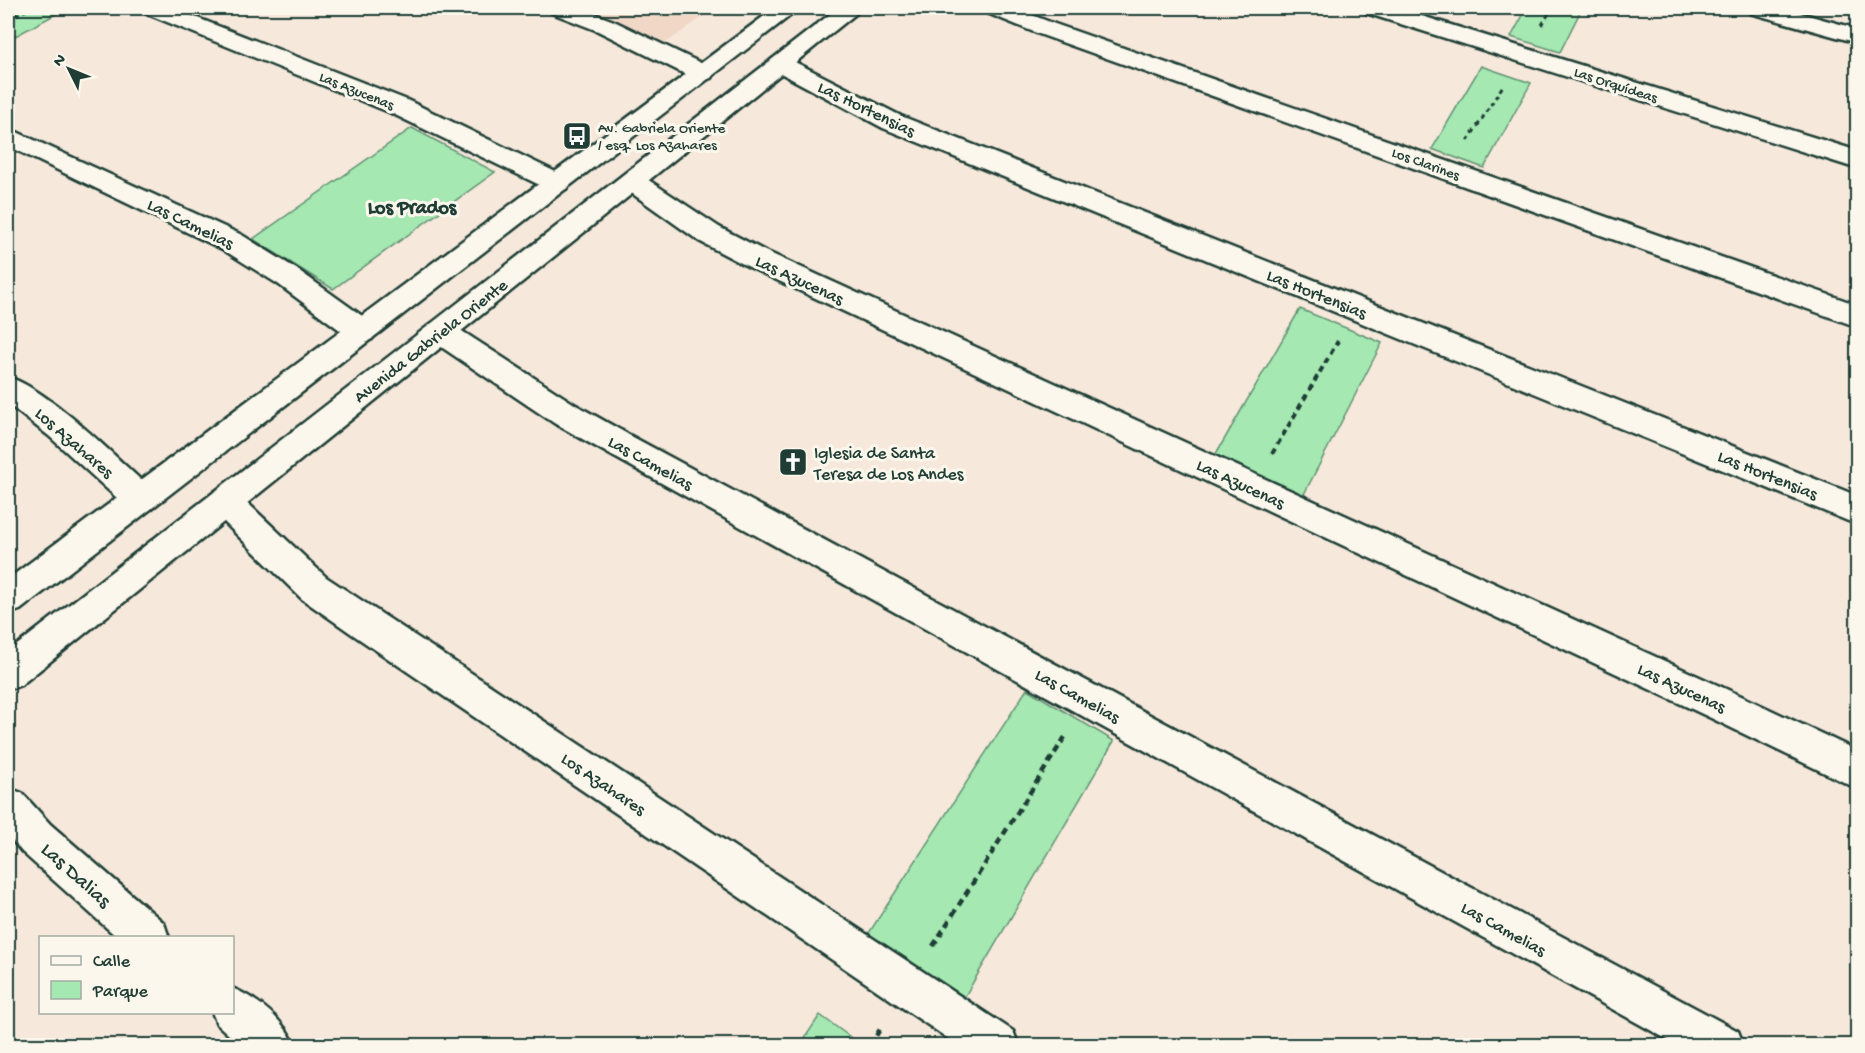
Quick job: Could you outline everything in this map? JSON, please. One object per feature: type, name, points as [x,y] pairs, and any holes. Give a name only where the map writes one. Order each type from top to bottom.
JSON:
[{"type":"street","name":"Las Azucenas","points":[[153,8],[398,106],[557,183]]},
{"type":"street","points":[[560,8],[606,26],[702,74]]},
{"type":"street","points":[[8,599],[789,8]]},
{"type":"street","name":"Avenida Gabriela Oriente","points":[[8,673],[852,8]]},
{"type":"street","name":"Los Clarines","points":[[995,8],[1058,33],[1857,316]]},
{"type":"street","name":"Las Orquídeas","points":[[1374,8],[1857,160]]},
{"type":"street","points":[[1758,8],[1857,36]]},
{"type":"street","name":"Las Hortensias","points":[[781,64],[892,122],[1857,511]]},
{"type":"street","name":"Las Camelias","points":[[8,136],[232,242],[288,277],[362,331]]},
{"type":"street","name":"Las Azucenas","points":[[632,181],[709,234],[753,257],[1714,701],[1857,771]]},
{"type":"street","name":"Las Camelias","points":[[441,332],[565,414],[1723,1046]]},
{"type":"street","name":"Los Azahares","points":[[8,389],[70,435],[140,499]]},
{"type":"street","name":"Los Azahares","points":[[225,502],[314,588],[998,1046]]},
{"type":"street","name":"Las Dalias","points":[[8,807],[36,838],[147,936]]},
{"type":"street","points":[[234,1012],[274,1046]]},
{"type":"path","points":[[8,19],[30,8]]},
{"type":"path","points":[[1449,171],[1552,8]]},
{"type":"path","points":[[1252,488],[1357,309]]},
{"type":"path","points":[[870,1046],[1088,701]]},
{"type":"shaded area","points":[[583,8],[715,8],[663,45]]},
{"type":"green space","points":[[8,8],[67,8],[8,40]]},
{"type":"green space","points":[[1527,8],[1582,8],[1560,52],[1511,37]]},
{"type":"green space","points":[[1481,66],[1531,83],[1484,168],[1432,149]]},
{"type":"green space","points":[[412,128],[495,172],[333,289],[253,239]]},
{"type":"green space","points":[[1300,309],[1382,343],[1302,498],[1214,457]]},
{"type":"green space","points":[[1027,689],[1114,741],[961,1003],[867,936]]},
{"type":"green space","points":[[820,1015],[861,1045],[800,1045]]},
{"type":"place","name":"Av. Gabriela Oriente / esq. Los Azahares","points":[[577,136]]},
{"type":"place","name":"Iglesia de Santa Teresa de Los Andes","points":[[793,462]]},
{"type":"district","name":"Los Prados","points":[[412,206]]}]
